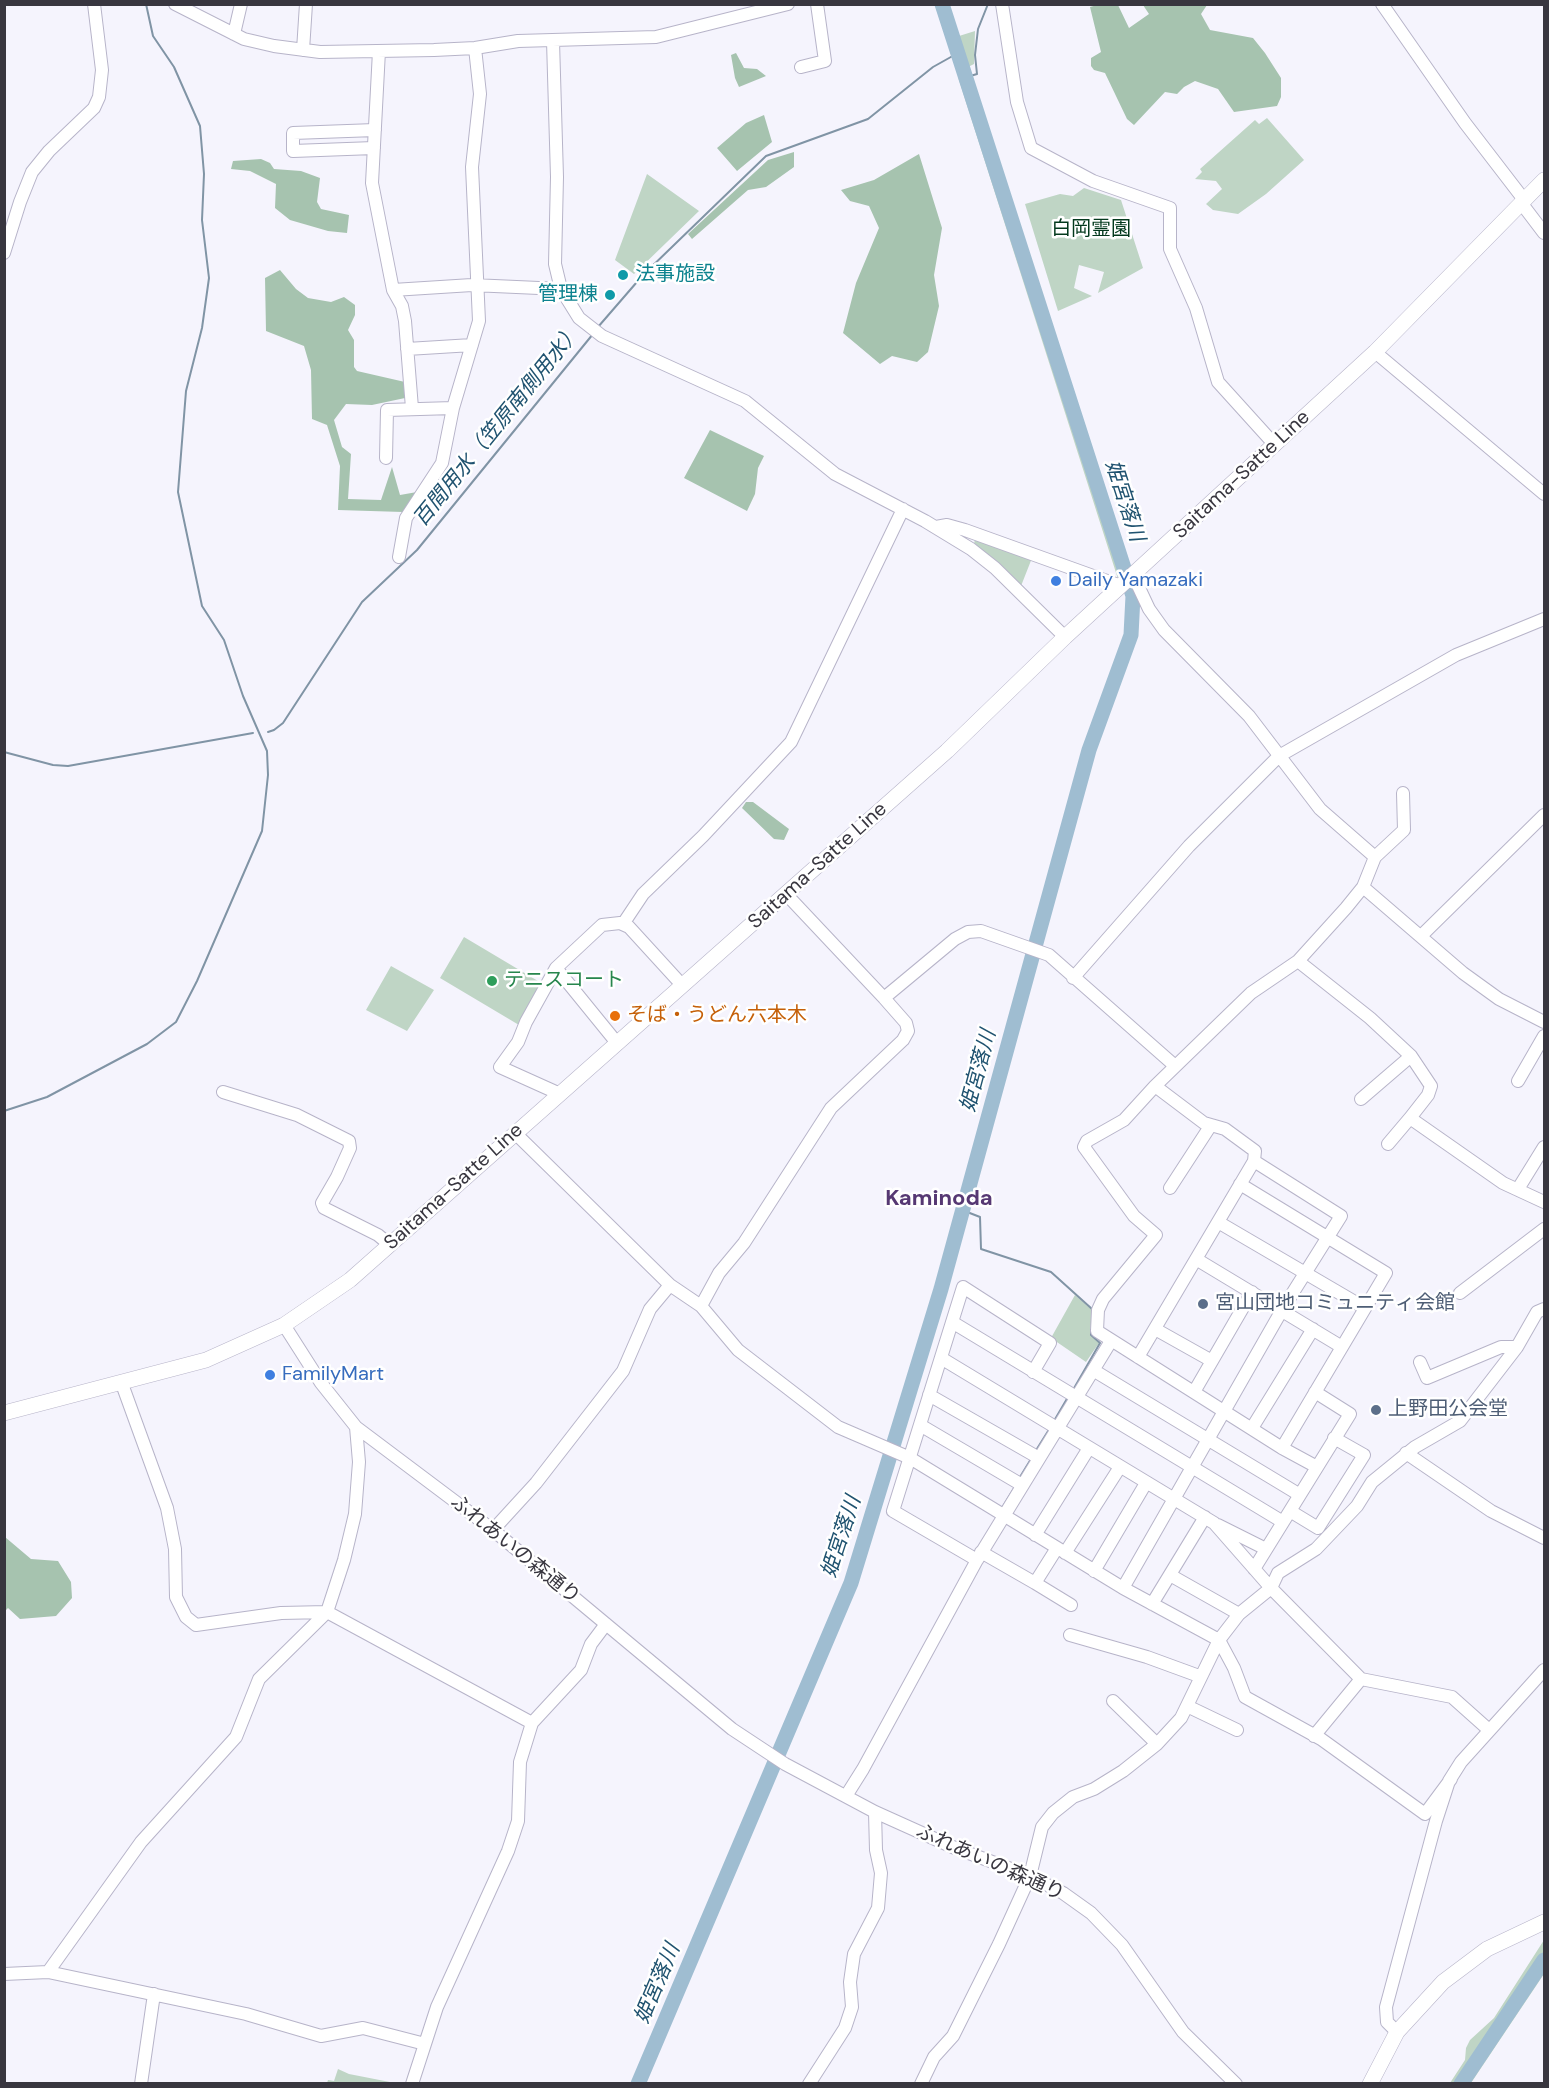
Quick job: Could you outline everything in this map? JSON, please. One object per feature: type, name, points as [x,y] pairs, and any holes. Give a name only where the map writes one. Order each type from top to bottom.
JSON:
[{"type":"main road","name":"Saitama-Satte Line","points":[[4,1413],[207,1360],[284,1325],[350,1280],[947,751],[1065,637],[1375,352],[1545,180]]},
{"type":"main road","points":[[1370,2084],[1397,2032],[1419,2006],[1464,1964],[1500,1942],[1545,1922]]},
{"type":"street","points":[[4,254],[32,172],[49,151],[90,113],[99,98],[102,70],[94,4]]},
{"type":"street","points":[[175,4],[234,34],[274,46],[303,50],[380,51],[475,48],[518,41],[656,37],[788,4]]},
{"type":"street","points":[[234,34],[241,4]]},
{"type":"street","points":[[303,50],[306,4]]},
{"type":"street","points":[[801,67],[825,62],[817,4]]},
{"type":"street","points":[[1002,4],[1017,102],[1031,148],[1093,180],[1170,208],[1170,249],[1196,308],[1218,382],[1275,445]]},
{"type":"street","points":[[1382,4],[1545,233]]},
{"type":"street","points":[[553,41],[557,177],[555,264],[561,289],[579,318],[602,336],[745,401],[835,474],[936,527],[995,568],[1065,637]]},
{"type":"street","points":[[399,557],[406,518],[442,464],[453,408],[479,321],[472,167],[480,94],[475,48]]},
{"type":"street","points":[[380,51],[372,183],[393,290],[402,306],[412,408]]},
{"type":"street","points":[[374,148],[293,151],[292,134],[375,130]]},
{"type":"street","points":[[393,290],[479,285],[561,289]]},
{"type":"street","points":[[407,349],[472,345]]},
{"type":"street","points":[[1375,352],[1545,494]]},
{"type":"street","points":[[386,458],[387,410],[453,408]]},
{"type":"street","points":[[623,924],[642,894],[703,836],[791,742],[903,510]]},
{"type":"street","points":[[936,527],[947,525],[965,530],[1120,587]]},
{"type":"street","points":[[1133,575],[1149,609],[1164,630],[1214,678],[1320,809],[1375,857]]},
{"type":"street","points":[[1073,978],[1189,846],[1279,756],[1456,655],[1545,619]]},
{"type":"street","points":[[1317,1467],[1282,1448],[1097,1330],[1098,1310],[1122,1273],[1156,1235],[1134,1216],[1084,1147],[1087,1141],[1124,1120],[1174,1065],[1251,993],[1298,962],[1363,886],[1375,857],[1404,830],[1403,793]]},
{"type":"street","points":[[1421,936],[1545,815]]},
{"type":"street","points":[[1363,886],[1463,973],[1499,999],[1545,1022]]},
{"type":"street","points":[[701,1306],[719,1273],[744,1243],[831,1108],[903,1040],[908,1031],[906,1023],[884,998],[786,894]]},
{"type":"street","points":[[560,1094],[500,1066],[518,1042],[526,1022],[556,968],[602,925],[623,924],[629,927],[682,986]]},
{"type":"street","points":[[884,998],[955,939],[968,932],[981,932],[1049,956],[1174,1065]]},
{"type":"street","points":[[1298,962],[1370,1018],[1411,1056],[1431,1086],[1428,1095],[1388,1144]]},
{"type":"street","points":[[556,968],[617,1043]]},
{"type":"street","points":[[1518,1081],[1545,1036]]},
{"type":"street","points":[[1361,1099],[1411,1056]]},
{"type":"street","points":[[1138,1358],[1254,1161],[1255,1152],[1225,1129],[1204,1123],[1155,1086]]},
{"type":"street","points":[[223,1092],[297,1115],[349,1141],[350,1148],[322,1203],[324,1208],[378,1235],[390,1245]]},
{"type":"street","points":[[1410,1118],[1503,1183],[1545,1202]]},
{"type":"street","points":[[1170,1188],[1211,1125]]},
{"type":"street","points":[[515,1133],[670,1284],[701,1306],[738,1350],[838,1426],[907,1457],[1123,1588],[1219,1640],[1234,1668],[1245,1697],[1314,1736],[1363,1768],[1425,1814],[1461,1762],[1545,1670]]},
{"type":"street","points":[[1518,1189],[1545,1147]]},
{"type":"street","points":[[1123,1588],[1282,1310],[1341,1216],[1254,1161]]},
{"type":"street","points":[[1240,1184],[1386,1273],[1282,1448]]},
{"type":"street","points":[[1218,1222],[1365,1308]]},
{"type":"street","points":[[1460,1293],[1545,1229]]},
{"type":"street","points":[[1196,1259],[1342,1347]]},
{"type":"street","points":[[494,1530],[536,1483],[623,1371],[650,1310],[670,1284]]},
{"type":"street","points":[[1033,1372],[1050,1343],[963,1287],[920,1425],[907,1457],[893,1511],[1035,1583],[1071,1605]]},
{"type":"street","points":[[1194,1392],[1252,1292]]},
{"type":"street","points":[[921,2084],[934,2057],[953,2036],[1030,1876],[1042,1827],[1053,1813],[1073,1797],[1094,1789],[1123,1771],[1157,1744],[1181,1718],[1219,1640],[1239,1614],[1271,1588],[1278,1573],[1316,1549],[1358,1506],[1372,1482],[1406,1453],[1460,1421],[1517,1347],[1533,1319],[1545,1309]]},
{"type":"street","points":[[952,1322],[1191,1469],[1283,1522]]},
{"type":"street","name":"ふれあいの森通り","points":[[284,1325],[321,1383],[356,1427],[494,1530],[732,1729],[782,1762],[875,1812],[955,1848],[1030,1876],[1063,1893],[1091,1913],[1110,1931],[1183,2031],[1236,2084]]},
{"type":"street","points":[[1155,1329],[1212,1361]]},
{"type":"street","points":[[1252,1428],[1313,1329]]},
{"type":"street","points":[[846,1796],[979,1556],[1111,1341]]},
{"type":"street","points":[[1420,1362],[1427,1378],[1501,1347],[1517,1347]]},
{"type":"street","points":[[941,1359],[1174,1500],[1266,1550]]},
{"type":"street","points":[[1093,1370],[1300,1495]]},
{"type":"street","points":[[122,1384],[167,1508],[175,1549],[176,1597],[186,1617],[196,1625],[281,1613],[327,1612],[532,1723]]},
{"type":"street","points":[[1254,1569],[1350,1414],[1315,1392]]},
{"type":"street","points":[[929,1395],[1039,1458]]},
{"type":"street","points":[[920,1425],[1022,1485]]},
{"type":"street","points":[[48,1972],[141,1842],[236,1737],[259,1679],[327,1612],[344,1560],[355,1514],[359,1462],[356,1427]]},
{"type":"street","points":[[1290,1511],[1318,1528],[1364,1455],[1334,1438]]},
{"type":"street","points":[[1035,1535],[1089,1448]]},
{"type":"street","points":[[1406,1453],[1491,1511],[1545,1538]]},
{"type":"street","points":[[1035,1583],[1120,1467]]},
{"type":"street","points":[[1094,1570],[1146,1483]]},
{"type":"street","points":[[1210,1520],[1271,1588],[1360,1679],[1452,1697],[1489,1730]]},
{"type":"street","points":[[1152,1604],[1210,1520]]},
{"type":"street","points":[[1170,1575],[1239,1614]]},
{"type":"street","points":[[412,2084],[438,2007],[508,1851],[518,1821],[520,1762],[532,1723],[581,1670],[591,1644],[606,1624]]},
{"type":"street","points":[[1070,1635],[1147,1657],[1199,1677]]},
{"type":"street","points":[[1314,1736],[1360,1679]]},
{"type":"street","points":[[1113,1701],[1157,1744]]},
{"type":"street","points":[[1187,1706],[1237,1730]]},
{"type":"street","points":[[1397,2032],[1386,2019],[1386,2007],[1436,1821],[1451,1779]]},
{"type":"street","points":[[809,2084],[845,2028],[852,2007],[850,1982],[854,1954],[878,1908],[881,1873],[876,1850],[875,1812]]},
{"type":"street","points":[[4,1974],[48,1972],[246,2014],[321,2036],[363,2028],[425,2044]]},
{"type":"street","points":[[141,2084],[154,1994]]},
{"type":"green space","points":[[1101,4],[1118,5],[1129,28],[1149,14],[1143,5],[1207,5],[1201,14],[1210,30],[1253,38],[1265,53],[1281,78],[1281,97],[1277,106],[1234,112],[1218,89],[1195,81],[1177,94],[1165,92],[1134,125],[1127,119],[1105,73],[1094,70],[1091,66],[1091,58],[1101,52],[1090,7]]},
{"type":"green space","points":[[935,5],[939,5],[956,59],[956,69]]},
{"type":"green space","points":[[944,5],[949,5],[959,36],[975,31],[974,64],[968,67],[961,57]]},
{"type":"green space","points":[[736,53],[744,68],[757,69],[766,76],[739,87],[731,55]]},
{"type":"green space","points":[[958,77],[965,83],[1122,575],[1118,579]]},
{"type":"green space","points":[[764,115],[772,142],[737,171],[717,148],[746,123]]},
{"type":"green space","points":[[1267,118],[1304,160],[1266,194],[1238,214],[1213,210],[1206,204],[1222,189],[1216,181],[1195,179],[1202,172],[1200,169],[1255,120],[1259,124]]},
{"type":"green space","points":[[794,152],[794,167],[766,187],[748,190],[692,239],[688,234],[768,160]]},
{"type":"green space","points":[[919,154],[942,228],[934,275],[939,306],[928,352],[917,362],[892,356],[880,364],[843,333],[856,283],[879,228],[869,206],[850,201],[841,190],[874,180]]},
{"type":"green space","points":[[261,159],[270,163],[274,169],[301,171],[320,178],[317,202],[321,209],[349,215],[347,233],[328,231],[290,220],[275,208],[276,184],[250,171],[231,169],[233,161]]},
{"type":"green space","points":[[647,174],[699,211],[634,274],[615,260]]},
{"type":"green space","name":"白岡霊園","points":[[1084,188],[1121,200],[1143,268],[1098,293],[1104,272],[1079,265],[1074,288],[1092,296],[1058,311],[1025,204],[1060,194],[1073,196]]},
{"type":"green space","points":[[280,270],[296,289],[308,298],[331,302],[344,297],[355,305],[355,315],[348,330],[354,340],[354,367],[357,371],[405,382],[405,398],[372,405],[346,404],[334,420],[342,447],[351,454],[348,499],[381,500],[392,467],[400,495],[417,492],[403,512],[338,510],[340,466],[327,425],[312,419],[311,370],[304,346],[266,331],[265,278]]},
{"type":"green space","points":[[710,430],[764,456],[758,468],[755,494],[747,511],[684,478]]},
{"type":"green space","points":[[975,539],[1032,558],[1021,586],[998,562],[974,544]]},
{"type":"green space","points":[[746,802],[753,802],[789,829],[784,840],[774,839],[742,808]]},
{"type":"green space","name":"テニスコート","points":[[464,937],[543,984],[519,1025],[440,978]]},
{"type":"green space","points":[[391,966],[434,990],[407,1031],[366,1010]]},
{"type":"green space","points":[[1075,1295],[1092,1310],[1090,1335],[1099,1343],[1086,1362],[1051,1338]]},
{"type":"green space","points":[[5,1537],[31,1559],[58,1561],[71,1582],[72,1598],[56,1616],[20,1619],[8,1608],[5,1611]]},
{"type":"green space","points":[[1544,1940],[1544,1952],[1528,1978],[1454,2083],[1450,2083],[1465,2060],[1466,2048],[1470,2040],[1494,2018]]},
{"type":"green space","points":[[1544,1968],[1544,1974],[1471,2083],[1465,2083]]},
{"type":"green space","points":[[338,2069],[349,2074],[395,2083],[327,2083],[328,2080],[334,2081]]},
{"type":"waterway","points":[[4,1111],[47,1097],[147,1044],[176,1022],[197,981],[262,831],[268,775],[267,751],[243,696],[224,640],[202,606],[178,492],[186,391],[202,328],[209,278],[202,220],[204,174],[200,126],[174,67],[153,36],[146,4]]},
{"type":"waterway","name":"姫宮落川","points":[[638,2084],[851,1583],[941,1289],[1089,750],[1131,635],[1133,596],[942,4]]},
{"type":"waterway","name":"百間用水（笠原南側用水）","points":[[967,77],[977,74],[975,55],[978,29],[988,4]]},
{"type":"waterway","name":"百間用水（笠原南側用水）","points":[[598,327],[643,275],[766,156],[868,119],[933,67],[958,53]]},
{"type":"waterway","name":"百間用水（笠原南側用水）","points":[[268,732],[283,723],[362,602],[417,550],[593,334]]},
{"type":"waterway","name":"百間用水（笠原南側用水）","points":[[4,752],[53,765],[68,766],[253,733]]},
{"type":"waterway","points":[[962,1210],[980,1217],[981,1249],[1051,1272],[1092,1309]]},
{"type":"waterway","points":[[1073,1390],[1100,1343],[1091,1335],[1091,1330]]},
{"type":"waterway","points":[[1054,1421],[1068,1397]]},
{"type":"waterway","points":[[1035,1452],[1050,1428]]},
{"type":"waterway","points":[[1020,1477],[1031,1459]]},
{"type":"waterway","points":[[1002,1508],[1016,1485]]},
{"type":"waterway","points":[[1461,2084],[1544,1960]]},
{"type":"place","name":"法事施設","points":[[623,275]]},
{"type":"place","name":"管理棟","points":[[610,295]]},
{"type":"place","name":"Daily Yamazaki","points":[[1056,581]]},
{"type":"place","name":"テニスコート","points":[[492,981]]},
{"type":"place","name":"そば・うどん六本木","points":[[615,1016]]},
{"type":"place","name":"宮山団地コミュニティ会館","points":[[1203,1304]]},
{"type":"place","name":"FamilyMart","points":[[270,1375]]},
{"type":"place","name":"上野田公会堂","points":[[1376,1410]]},
{"type":"district","name":"Kaminoda","points":[[939,1199]]}]
